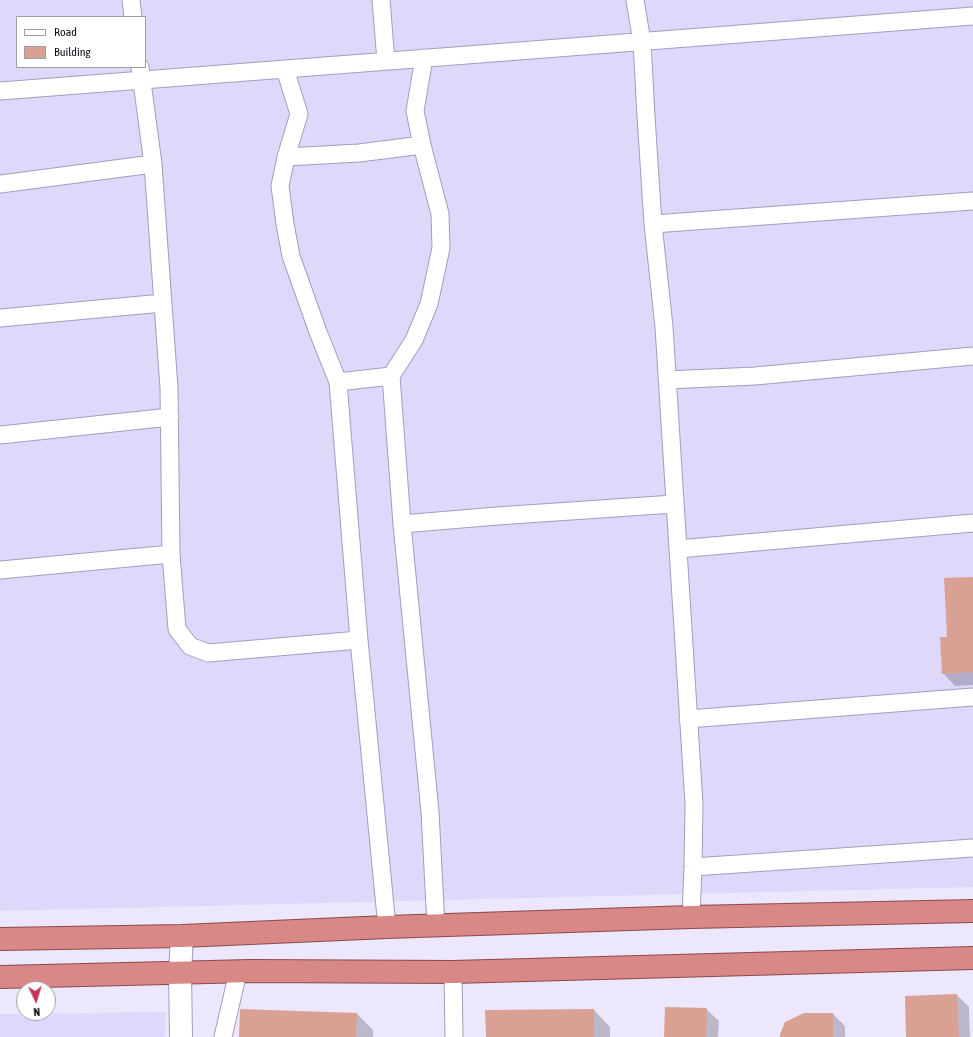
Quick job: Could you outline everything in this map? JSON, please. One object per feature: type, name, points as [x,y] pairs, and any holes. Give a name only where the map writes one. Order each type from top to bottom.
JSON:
[{"type":"highway","points":[[0,939],[182,936],[691,917],[973,912]]},
{"type":"highway","points":[[0,977],[238,972],[453,972],[973,958]]},
{"type":"street","points":[[131,0],[133,16]]},
{"type":"street","points":[[382,0],[386,61]]},
{"type":"street","points":[[635,0],[642,42],[653,224],[664,327],[694,804],[691,917]]},
{"type":"street","points":[[0,91],[141,74],[285,69],[973,16]]},
{"type":"street","points":[[424,58],[415,111],[422,145],[440,214],[441,248],[429,304],[414,340],[391,376],[402,524],[430,812],[436,926]]},
{"type":"street","points":[[285,69],[299,114],[286,157],[280,186],[284,224],[291,256],[318,332],[338,382],[359,640],[387,928]]},
{"type":"street","points":[[141,74],[153,164],[163,303],[170,417],[171,554],[177,629],[190,646],[208,653],[359,640]]},
{"type":"street","points":[[286,157],[359,153],[422,145]]},
{"type":"street","points":[[0,184],[153,164]]},
{"type":"street","points":[[653,224],[973,201]]},
{"type":"street","points":[[0,318],[163,303]]},
{"type":"street","points":[[667,380],[755,376],[973,356]]},
{"type":"street","points":[[338,382],[391,376]]},
{"type":"street","points":[[0,435],[170,417]]},
{"type":"street","points":[[402,524],[674,504]]},
{"type":"street","points":[[678,549],[973,523]]},
{"type":"street","points":[[0,570],[171,554]]},
{"type":"street","points":[[688,719],[973,697]]},
{"type":"street","points":[[693,867],[973,848]]},
{"type":"street","points":[[182,936],[180,973],[182,1037]]},
{"type":"street","points":[[223,1037],[238,972]]},
{"type":"street","points":[[453,972],[454,1037]]},
{"type":"shaded area","points":[[0,0],[973,0],[973,887],[0,911]]},
{"type":"shaded area","points":[[166,1012],[165,1037],[0,1037],[0,1014],[16,1014],[16,1021],[56,1021],[56,1013]]},
{"type":"building","points":[[973,577],[973,672],[942,674],[940,637],[947,637],[944,578]]},
{"type":"building","points":[[957,994],[959,1037],[906,1037],[905,996]]},
{"type":"building","points":[[665,1007],[707,1008],[706,1037],[664,1037]]},
{"type":"building","points":[[240,1009],[357,1013],[356,1037],[239,1037]]},
{"type":"building","points":[[594,1009],[594,1037],[486,1037],[485,1010]]},
{"type":"building","points":[[804,1013],[833,1013],[833,1037],[780,1037],[785,1022]]}]
